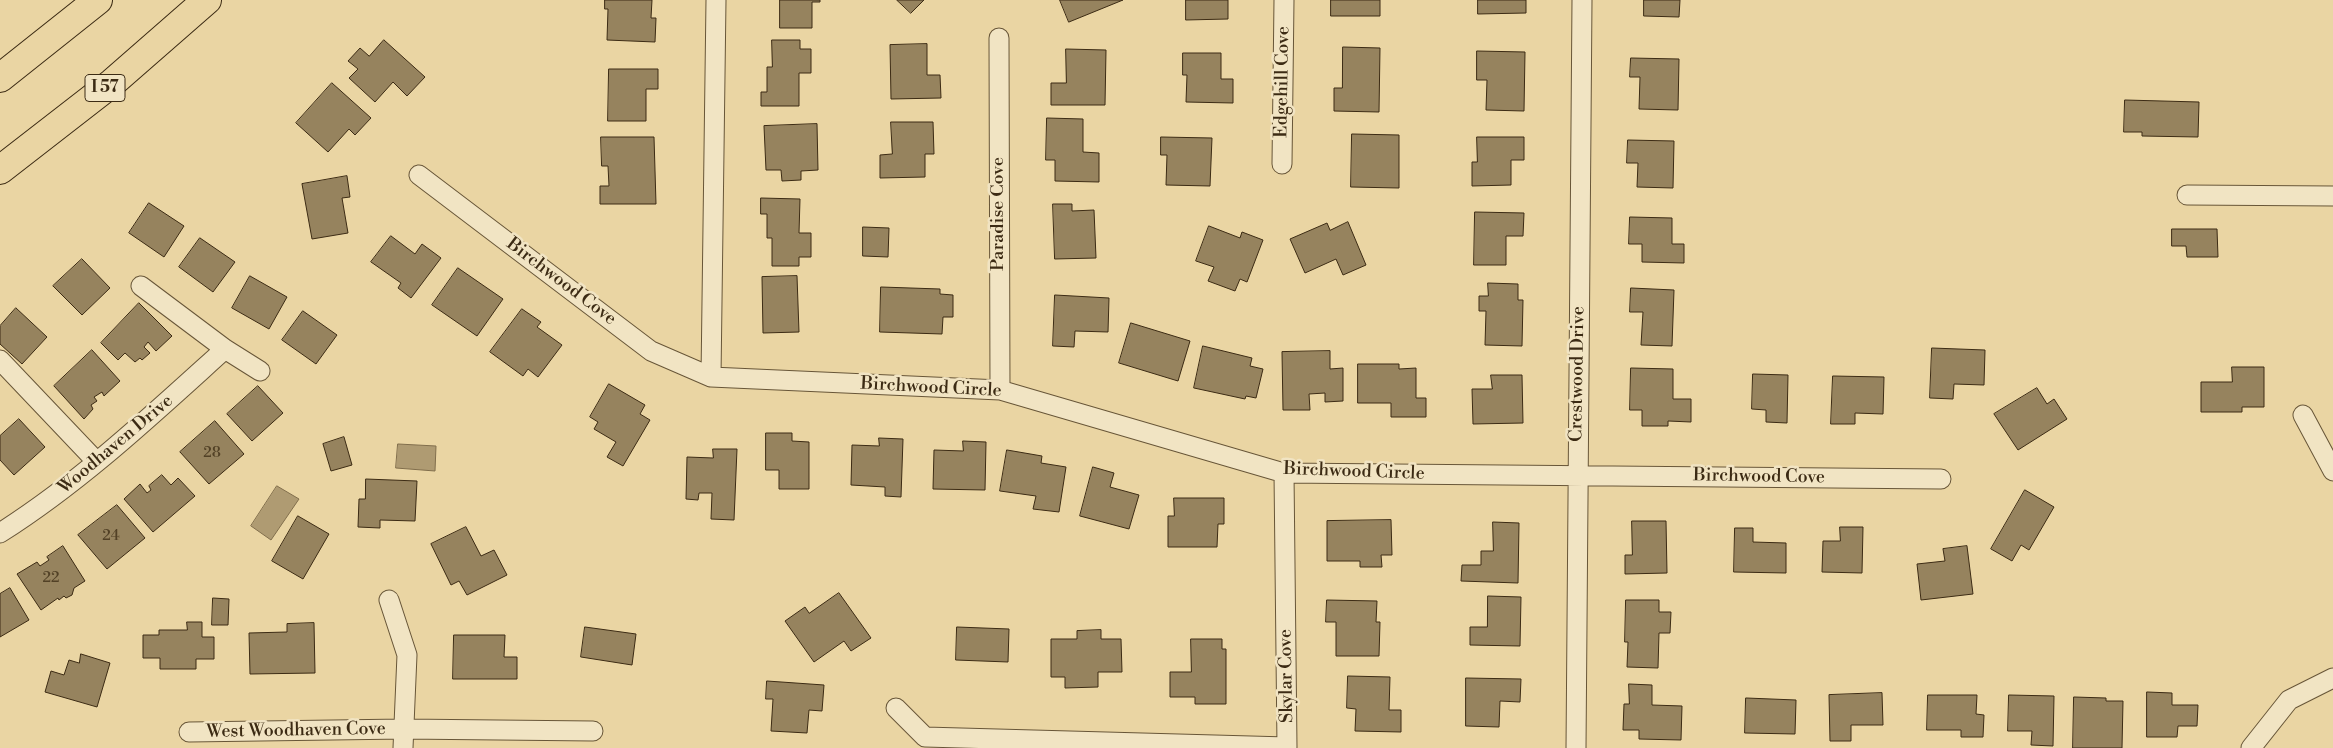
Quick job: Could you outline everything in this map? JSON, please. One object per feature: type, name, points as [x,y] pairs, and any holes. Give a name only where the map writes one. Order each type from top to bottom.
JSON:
[{"type":"highway","points":[[0,78],[98,0]]},
{"type":"highway","name":"I 57","points":[[0,170],[112,83],[207,0]]},
{"type":"street","points":[[711,377],[716,0]]},
{"type":"street","name":"Edgehill Cove","points":[[1282,164],[1284,0]]},
{"type":"street","name":"Crestwood Drive","points":[[1576,748],[1582,0]]},
{"type":"street","name":"Paradise Cove","points":[[999,38],[1000,390]]},
{"type":"street","name":"Birchwood Cove","points":[[419,174],[651,350],[711,377]]},
{"type":"street","points":[[2187,195],[2333,196]]},
{"type":"street","points":[[141,286],[225,349],[260,371]]},
{"type":"street","name":"Woodhaven Drive","points":[[0,533],[54,497],[225,349]]},
{"type":"street","points":[[0,360],[96,461]]},
{"type":"street","name":"Birchwood Circle","points":[[711,377],[1000,390],[1284,472],[1577,475]]},
{"type":"street","points":[[2303,415],[2333,471]]},
{"type":"street","name":"Skylar Cove","points":[[896,708],[925,737],[1287,747],[1284,472]]},
{"type":"street","name":"Birchwood Cove","points":[[1577,475],[1941,479]]},
{"type":"street","points":[[389,600],[407,655],[403,748]]},
{"type":"street","points":[[2251,748],[2289,700],[2333,678]]},
{"type":"street","name":"West Woodhaven Cove","points":[[188,732],[404,729],[593,731]]},
{"type":"shaded area","points":[[398,444],[436,446],[435,471],[396,468]]},
{"type":"shaded area","points":[[277,486],[299,499],[271,540],[251,526]]},
{"type":"building","points":[[605,0],[652,0],[651,18],[656,18],[655,42],[607,40],[608,9],[605,9]]},
{"type":"building","points":[[780,0],[820,0],[820,2],[812,2],[812,28],[780,28]]},
{"type":"building","points":[[897,0],[924,0],[911,13]]},
{"type":"building","points":[[1060,0],[1123,0],[1069,22]]},
{"type":"building","points":[[1186,0],[1228,0],[1228,19],[1186,20]]},
{"type":"building","points":[[1331,0],[1380,0],[1380,16],[1331,16]]},
{"type":"building","points":[[1478,0],[1526,0],[1526,13],[1478,14]]},
{"type":"building","points":[[1644,0],[1680,0],[1679,17],[1644,16]]},
{"type":"building","points":[[384,40],[425,77],[407,96],[393,82],[375,102],[349,78],[358,69],[348,61],[360,48],[369,56]]},
{"type":"building","points":[[772,40],[800,40],[800,49],[811,49],[811,73],[799,73],[799,106],[761,106],[761,92],[767,92],[767,67],[772,67]]},
{"type":"building","points":[[927,44],[927,75],[940,75],[941,98],[891,99],[890,45]]},
{"type":"building","points":[[1343,47],[1380,48],[1379,112],[1334,111],[1334,88],[1342,88]]},
{"type":"building","points":[[1066,49],[1106,50],[1105,105],[1051,105],[1051,83],[1066,83]]},
{"type":"building","points":[[1477,51],[1525,52],[1524,111],[1486,110],[1487,80],[1477,80]]},
{"type":"building","points":[[1183,53],[1221,53],[1221,79],[1233,79],[1233,103],[1186,102],[1187,75],[1183,75]]},
{"type":"building","points":[[1631,58],[1679,59],[1678,110],[1639,109],[1640,77],[1630,77]]},
{"type":"building","points":[[609,69],[658,69],[658,89],[646,89],[646,121],[608,121]]},
{"type":"building","points":[[332,83],[371,118],[355,135],[349,129],[328,152],[296,123]]},
{"type":"building","points":[[2125,100],[2199,102],[2198,137],[2142,136],[2142,132],[2124,132]]},
{"type":"building","points":[[1047,118],[1083,119],[1083,152],[1099,153],[1099,182],[1055,181],[1055,160],[1046,160]]},
{"type":"building","points":[[891,122],[933,122],[934,154],[925,154],[925,177],[880,178],[880,155],[892,154]]},
{"type":"building","points":[[817,124],[818,170],[801,171],[801,180],[782,181],[781,170],[766,170],[764,126]]},
{"type":"building","points":[[1352,134],[1399,135],[1399,188],[1351,187]]},
{"type":"building","points":[[601,137],[654,137],[656,204],[600,204],[600,186],[609,186],[608,166],[602,166]]},
{"type":"building","points":[[1161,137],[1212,138],[1210,186],[1166,185],[1167,155],[1161,155]]},
{"type":"building","points":[[1477,137],[1524,137],[1524,160],[1511,160],[1511,185],[1472,186],[1472,162],[1477,162]]},
{"type":"building","points":[[1628,140],[1674,141],[1673,188],[1637,187],[1638,163],[1627,163]]},
{"type":"building","points":[[347,176],[350,197],[342,198],[348,233],[312,239],[302,184]]},
{"type":"building","points":[[761,198],[800,199],[799,233],[811,233],[811,257],[799,257],[799,266],[772,266],[772,238],[767,238],[767,214],[761,214]]},
{"type":"building","points":[[149,203],[184,226],[164,257],[129,233]]},
{"type":"building","points":[[1053,204],[1072,204],[1072,211],[1094,210],[1096,258],[1055,259]]},
{"type":"building","points":[[1475,212],[1524,213],[1523,236],[1506,236],[1506,265],[1474,265]]},
{"type":"building","points":[[1630,217],[1672,218],[1672,244],[1684,244],[1684,263],[1642,262],[1642,244],[1629,244]]},
{"type":"building","points":[[1348,222],[1366,265],[1343,275],[1336,259],[1305,273],[1290,239],[1327,223],[1330,230]]},
{"type":"building","points":[[1209,226],[1240,238],[1242,232],[1263,240],[1247,282],[1240,279],[1235,291],[1208,281],[1214,267],[1196,261]]},
{"type":"building","points":[[863,227],[889,228],[888,257],[863,256]]},
{"type":"building","points":[[2172,229],[2217,229],[2218,257],[2187,257],[2186,246],[2172,246]]},
{"type":"building","points":[[391,236],[415,254],[422,244],[441,258],[411,298],[398,288],[401,283],[371,262]]},
{"type":"building","points":[[200,238],[235,262],[213,292],[179,267]]},
{"type":"building","points":[[82,259],[110,288],[82,315],[53,286]]},
{"type":"building","points":[[458,268],[503,299],[477,336],[432,305]]},
{"type":"building","points":[[250,276],[287,297],[269,329],[232,308]]},
{"type":"building","points":[[797,276],[799,332],[763,333],[762,277]]},
{"type":"building","points":[[1488,283],[1518,284],[1518,300],[1523,300],[1522,346],[1485,345],[1486,311],[1479,311],[1479,296],[1488,296]]},
{"type":"building","points":[[881,287],[940,289],[940,294],[953,295],[953,317],[943,317],[942,334],[880,332]]},
{"type":"building","points":[[1631,288],[1674,290],[1672,346],[1641,345],[1643,312],[1630,312]]},
{"type":"building","points":[[1055,295],[1109,298],[1108,332],[1075,331],[1074,347],[1053,346]]},
{"type":"building","points":[[139,303],[172,336],[156,351],[148,342],[144,347],[150,353],[142,360],[140,358],[135,362],[125,353],[118,360],[101,343]]},
{"type":"building","points":[[16,308],[47,337],[22,364],[0,344],[0,326]]},
{"type":"building","points":[[522,309],[541,322],[537,327],[562,345],[538,377],[528,369],[523,376],[490,352]]},
{"type":"building","points":[[303,311],[337,335],[316,364],[282,340]]},
{"type":"building","points":[[1131,323],[1190,341],[1178,381],[1119,363]]},
{"type":"building","points":[[1203,346],[1252,358],[1250,366],[1263,369],[1256,398],[1246,396],[1245,399],[1194,388]]},
{"type":"building","points":[[1932,348],[1985,350],[1984,385],[1954,384],[1953,399],[1930,398]]},
{"type":"building","points":[[92,350],[120,381],[104,396],[102,392],[94,397],[97,401],[91,405],[93,409],[84,419],[54,386]]},
{"type":"building","points":[[1330,351],[1330,369],[1343,368],[1343,401],[1325,402],[1325,393],[1309,394],[1310,410],[1283,410],[1282,352]]},
{"type":"building","points":[[1358,364],[1399,364],[1399,369],[1416,368],[1416,398],[1426,398],[1426,417],[1391,417],[1391,403],[1358,403]]},
{"type":"building","points":[[2232,367],[2264,367],[2264,407],[2242,407],[2242,412],[2201,412],[2201,382],[2232,382]]},
{"type":"building","points":[[1631,368],[1673,369],[1673,399],[1691,399],[1691,422],[1668,421],[1668,426],[1642,426],[1642,410],[1630,410]]},
{"type":"building","points":[[1753,374],[1788,375],[1787,423],[1766,422],[1766,410],[1752,409]]},
{"type":"building","points":[[1491,375],[1522,375],[1523,423],[1473,424],[1472,389],[1492,389]]},
{"type":"building","points":[[1833,376],[1884,377],[1883,414],[1855,413],[1855,424],[1831,424]]},
{"type":"building","points":[[609,384],[645,405],[640,414],[650,420],[623,466],[607,457],[616,442],[594,429],[598,422],[590,417]]},
{"type":"building","points":[[258,386],[283,413],[252,441],[227,414]]},
{"type":"building","points":[[2037,388],[2047,404],[2054,399],[2067,419],[2018,450],[1994,414]]},
{"type":"building","points":[[19,419],[45,447],[14,475],[0,460],[0,436]]},
{"type":"building","points":[[215,421],[244,454],[209,484],[180,452]]},
{"type":"building","points":[[766,433],[792,433],[792,441],[809,442],[809,489],[779,489],[779,470],[766,470]]},
{"type":"building","points":[[344,437],[352,465],[331,471],[323,444]]},
{"type":"building","points":[[879,438],[903,439],[901,497],[885,496],[885,487],[851,485],[852,445],[879,446]]},
{"type":"building","points":[[963,441],[986,442],[985,490],[933,489],[934,450],[963,451]]},
{"type":"building","points":[[713,449],[737,449],[734,520],[711,519],[712,493],[699,493],[698,500],[686,499],[687,457],[713,458]]},
{"type":"building","points":[[1007,450],[1042,456],[1041,463],[1066,467],[1059,512],[1033,509],[1036,496],[1000,491]]},
{"type":"building","points":[[1093,467],[1114,473],[1110,487],[1139,495],[1129,529],[1080,516]]},
{"type":"building","points":[[162,475],[171,485],[178,478],[195,496],[153,532],[124,499],[140,484],[147,493],[151,490],[149,486]]},
{"type":"building","points":[[366,479],[417,481],[415,521],[380,520],[380,528],[358,527],[359,499],[365,499]]},
{"type":"building","points":[[2025,490],[2054,507],[2029,550],[2021,545],[2012,561],[1991,549]]},
{"type":"building","points":[[1174,498],[1224,498],[1224,524],[1218,524],[1217,547],[1168,547],[1168,516],[1174,516]]},
{"type":"building","points":[[117,505],[145,538],[107,569],[78,535]]},
{"type":"building","points":[[298,516],[329,534],[303,579],[272,561]]},
{"type":"building","points":[[1391,520],[1392,555],[1381,555],[1382,567],[1360,567],[1360,561],[1327,561],[1327,521]]},
{"type":"building","points":[[1632,521],[1666,521],[1667,573],[1625,574],[1625,555],[1632,555]]},
{"type":"building","points":[[1493,522],[1519,523],[1518,583],[1461,581],[1462,565],[1481,565],[1481,551],[1493,551]]},
{"type":"building","points":[[466,527],[481,556],[494,550],[507,575],[467,595],[459,581],[451,585],[431,544]]},
{"type":"building","points":[[1840,527],[1863,527],[1862,573],[1822,572],[1823,541],[1840,541]]},
{"type":"building","points":[[1735,528],[1753,528],[1753,542],[1786,543],[1786,573],[1734,572]]},
{"type":"building","points":[[63,546],[85,581],[74,588],[72,595],[66,598],[64,596],[59,600],[58,598],[41,610],[17,574],[37,562],[40,566],[49,560],[47,557]]},
{"type":"building","points":[[1967,546],[1973,594],[1921,600],[1917,564],[1945,561],[1943,549]]},
{"type":"building","points":[[10,588],[29,620],[0,637],[0,594]]},
{"type":"building","points":[[839,593],[871,638],[851,651],[844,641],[814,662],[785,621],[805,607],[809,613]]},
{"type":"building","points":[[1488,596],[1521,597],[1520,646],[1470,645],[1470,627],[1487,627]]},
{"type":"building","points":[[213,598],[229,599],[228,625],[212,625]]},
{"type":"building","points":[[1327,600],[1377,601],[1376,622],[1380,622],[1379,656],[1336,656],[1336,622],[1326,622]]},
{"type":"building","points":[[1626,600],[1659,600],[1659,612],[1671,612],[1670,633],[1659,633],[1658,668],[1627,667],[1628,642],[1625,642]]},
{"type":"building","points":[[187,622],[202,622],[202,637],[214,637],[214,659],[196,659],[196,669],[160,669],[160,658],[143,658],[143,635],[159,635],[159,630],[187,630]]},
{"type":"building","points":[[314,623],[315,673],[250,674],[249,633],[287,632],[287,624]]},
{"type":"building","points":[[585,627],[636,634],[632,665],[581,657]]},
{"type":"building","points":[[957,627],[1009,629],[1008,662],[956,660]]},
{"type":"building","points":[[1101,630],[1101,639],[1121,639],[1122,672],[1098,672],[1098,687],[1065,688],[1065,677],[1051,677],[1051,639],[1077,639],[1077,631]]},
{"type":"building","points":[[454,635],[505,635],[504,657],[517,657],[517,679],[453,679]]},
{"type":"building","points":[[1191,639],[1222,639],[1222,649],[1226,649],[1226,704],[1195,704],[1195,697],[1170,697],[1170,672],[1191,672]]},
{"type":"building","points":[[81,654],[110,663],[97,707],[45,692],[51,671],[64,675],[69,660],[79,663]]},
{"type":"building","points":[[1348,676],[1390,677],[1389,710],[1401,710],[1401,732],[1355,731],[1356,709],[1347,708]]},
{"type":"building","points":[[1466,678],[1521,679],[1520,702],[1500,701],[1499,727],[1466,726]]},
{"type":"building","points":[[767,681],[824,685],[822,711],[809,710],[807,733],[771,731],[773,699],[766,699]]},
{"type":"building","points":[[1629,684],[1652,685],[1652,705],[1682,706],[1681,740],[1639,739],[1639,730],[1623,730],[1624,704],[1629,704]]},
{"type":"building","points":[[2147,692],[2172,693],[2172,705],[2198,705],[2197,726],[2178,726],[2177,737],[2147,737]]},
{"type":"building","points":[[1882,693],[1883,725],[1851,725],[1851,741],[1830,741],[1829,695]]},
{"type":"building","points":[[1928,695],[1977,695],[1976,714],[1984,715],[1983,737],[1961,737],[1961,730],[1927,730]]},
{"type":"building","points":[[2009,695],[2054,696],[2053,746],[2031,745],[2032,731],[2008,731]]},
{"type":"building","points":[[2074,697],[2106,698],[2106,701],[2123,701],[2122,748],[2073,748]]},
{"type":"building","points":[[1746,698],[1796,700],[1795,734],[1745,733]]}]
